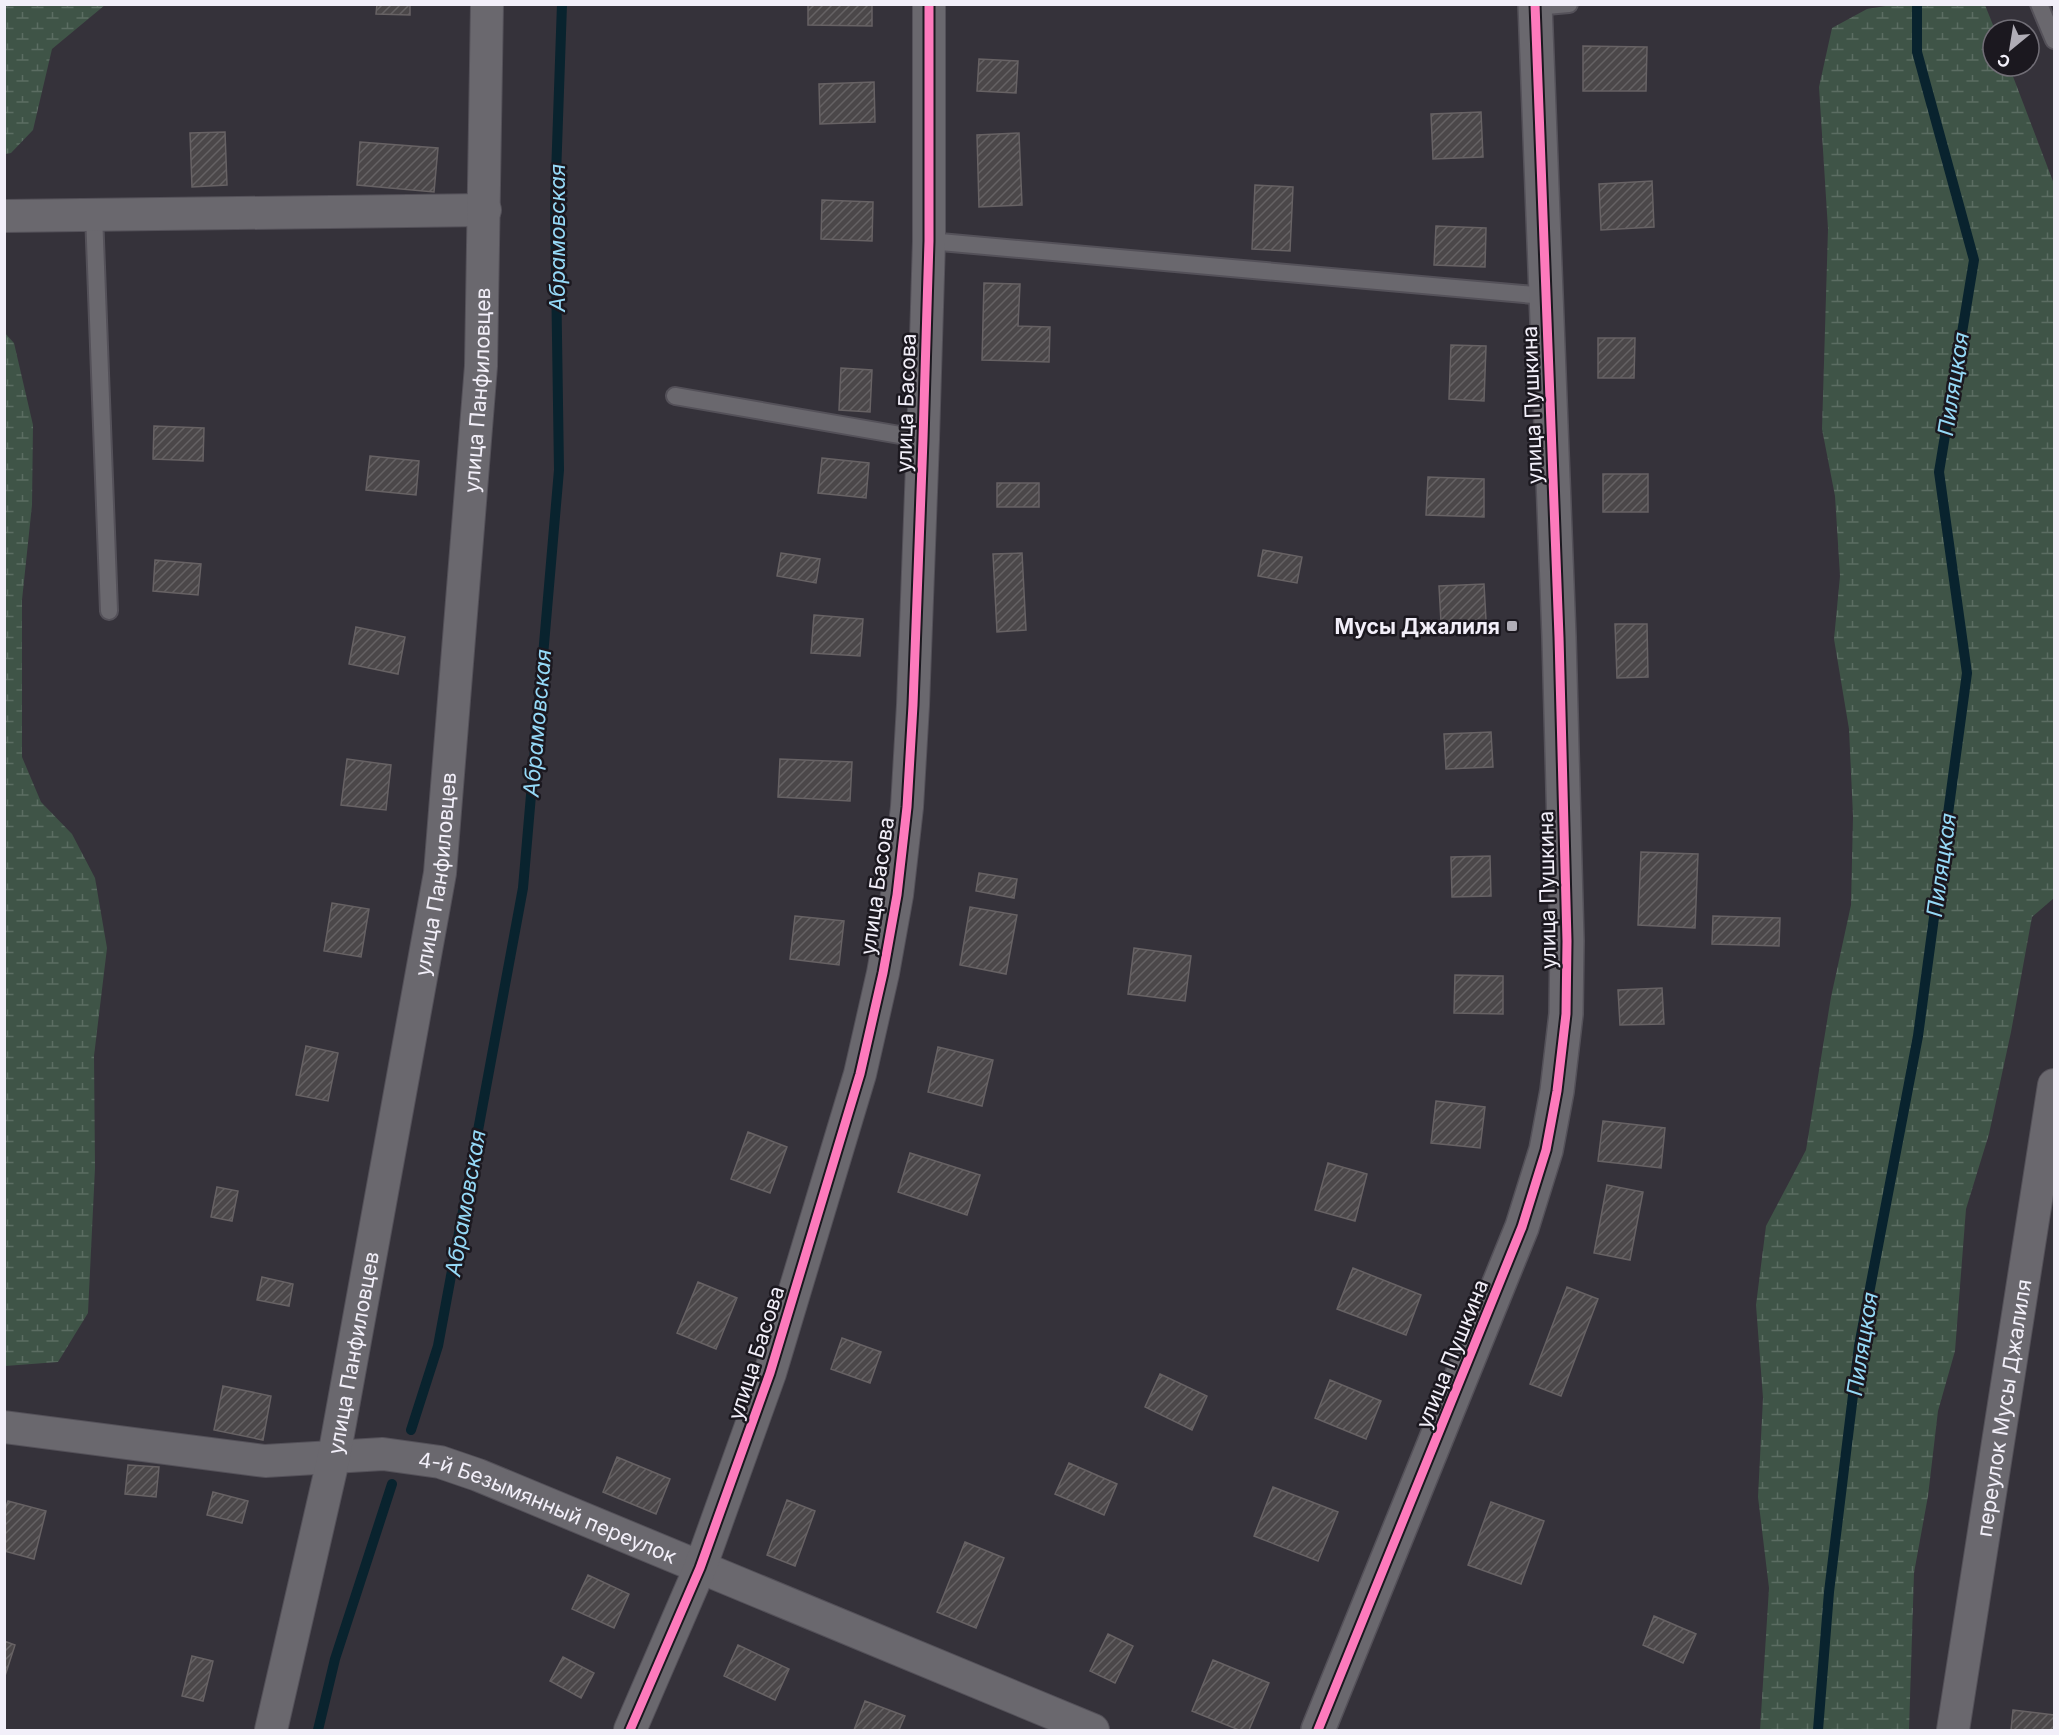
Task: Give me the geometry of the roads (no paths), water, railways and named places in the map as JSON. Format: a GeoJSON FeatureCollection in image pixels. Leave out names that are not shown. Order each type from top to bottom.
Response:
{"type":"FeatureCollection","features":[{"type":"Feature","properties":{"kind":"street","name":"улица Панфиловцев"},"geometry":{"type":"LineString","coordinates":[[271,1731],[334,1456],[440,873],[481,366],[487,4]]}},
{"type":"Feature","properties":{"kind":"street","name":"улица Басова"},"geometry":{"type":"LineString","coordinates":[[630,1731],[700,1568],[770,1373],[860,1074],[883,974],[897,895],[907,807],[913,705],[923,439],[929,241],[929,4]]}},
{"type":"Feature","properties":{"kind":"street","name":"улица Пушкина"},"geometry":{"type":"LineString","coordinates":[[1318,1731],[1521,1227],[1546,1150],[1557,1091],[1566,1014],[1567,941],[1559,637],[1535,6]]}},
{"type":"Feature","properties":{"kind":"street"},"geometry":{"type":"LineString","coordinates":[[4,216],[484,210]]}},
{"type":"Feature","properties":{"kind":"street","name":"переулок Мусы Джалиля"},"geometry":{"type":"LineString","coordinates":[[1953,1731],[2055,1085]]}},
{"type":"Feature","properties":{"kind":"street","name":"4-й Безымянный переулок"},"geometry":{"type":"LineString","coordinates":[[4,1427],[265,1461],[383,1454],[440,1462],[477,1475],[1093,1731]]}},
{"type":"Feature","properties":{"kind":"lane"},"geometry":{"type":"LineString","coordinates":[[1535,6],[1569,4]]}},
{"type":"Feature","properties":{"kind":"lane"},"geometry":{"type":"LineString","coordinates":[[2039,4],[2055,40]]}},
{"type":"Feature","properties":{"kind":"lane"},"geometry":{"type":"LineString","coordinates":[[94,214],[109,611]]}},
{"type":"Feature","properties":{"kind":"lane"},"geometry":{"type":"LineString","coordinates":[[929,241],[1545,296]]}},
{"type":"Feature","properties":{"kind":"lane"},"geometry":{"type":"LineString","coordinates":[[675,396],[923,439]]}},
{"type":"Feature","properties":{"kind":"waterway","name":"Абрамовская"},"geometry":{"type":"LineString","coordinates":[[411,1430],[438,1346],[523,888],[559,470],[555,204],[562,4]]}},
{"type":"Feature","properties":{"kind":"waterway","name":"Пиляцкая"},"geometry":{"type":"LineString","coordinates":[[1818,1730],[1829,1592],[1859,1346],[1918,1036],[1967,673],[1939,472],[1974,260],[1917,52],[1917,4]]}},
{"type":"Feature","properties":{"kind":"waterway","name":"Абрамовская"},"geometry":{"type":"LineString","coordinates":[[318,1730],[335,1659],[392,1484]]}},
{"type":"Feature","properties":{"kind":"place","name":"Мусы Джалиля"},"geometry":{"type":"Point","coordinates":[1512,626]}}]}
